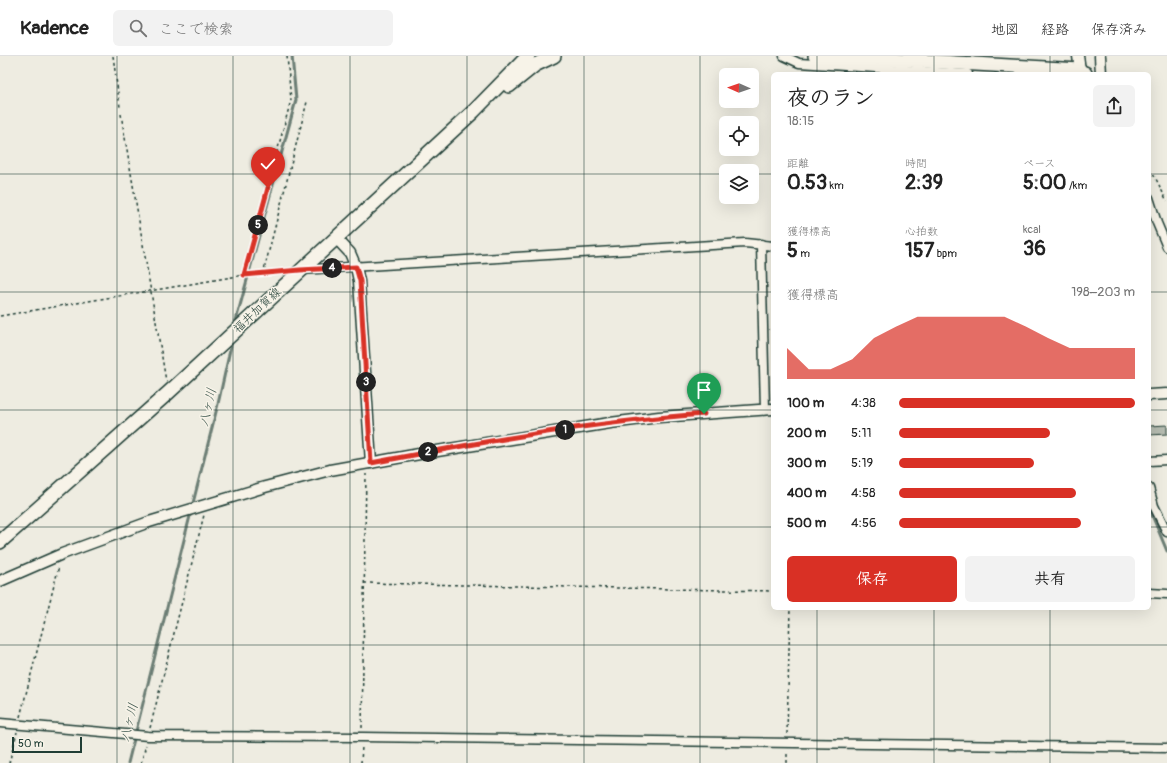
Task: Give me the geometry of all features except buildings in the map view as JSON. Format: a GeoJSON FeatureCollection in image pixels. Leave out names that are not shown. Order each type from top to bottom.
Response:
{"type":"FeatureCollection","features":[{"type":"Feature","properties":{"kind":"main road","name":"福井加賀線"},"geometry":{"type":"LineString","coordinates":[[0,542],[168,393],[474,110],[528,56]]}},
{"type":"Feature","properties":{"kind":"main road"},"geometry":{"type":"LineString","coordinates":[[474,110],[535,65],[554,56]]}},
{"type":"Feature","properties":{"kind":"main road"},"geometry":{"type":"LineString","coordinates":[[815,56],[871,58],[1069,72]]}},
{"type":"Feature","properties":{"kind":"street"},"geometry":{"type":"LineString","coordinates":[[784,56],[799,63],[937,72]]}},
{"type":"Feature","properties":{"kind":"street"},"geometry":{"type":"LineString","coordinates":[[1078,56],[1083,72]]}},
{"type":"Feature","properties":{"kind":"street"},"geometry":{"type":"LineString","coordinates":[[1100,56],[1101,72]]}},
{"type":"Feature","properties":{"kind":"street"},"geometry":{"type":"LineString","coordinates":[[1151,204],[1167,247]]}},
{"type":"Feature","properties":{"kind":"street"},"geometry":{"type":"LineString","coordinates":[[336,238],[350,253],[360,281],[369,463]]}},
{"type":"Feature","properties":{"kind":"street"},"geometry":{"type":"LineString","coordinates":[[300,270],[745,243],[771,246]]}},
{"type":"Feature","properties":{"kind":"street"},"geometry":{"type":"LineString","coordinates":[[0,581],[62,554],[149,522],[203,505],[330,470],[610,423],[659,417],[769,409],[761,244]]}},
{"type":"Feature","properties":{"kind":"street"},"geometry":{"type":"LineString","coordinates":[[1151,395],[1167,394]]}},
{"type":"Feature","properties":{"kind":"street"},"geometry":{"type":"LineString","coordinates":[[1151,461],[1167,460]]}},
{"type":"Feature","properties":{"kind":"street"},"geometry":{"type":"LineString","coordinates":[[1151,495],[1154,506],[1167,532]]}},
{"type":"Feature","properties":{"kind":"street"},"geometry":{"type":"LineString","coordinates":[[1151,594],[1167,594]]}},
{"type":"Feature","properties":{"kind":"street"},"geometry":{"type":"LineString","coordinates":[[0,723],[148,736],[787,742],[1167,748]]}},
{"type":"Feature","properties":{"kind":"path"},"geometry":{"type":"LineString","coordinates":[[113,56],[120,107]]}},
{"type":"Feature","properties":{"kind":"path"},"geometry":{"type":"LineString","coordinates":[[244,275],[291,100],[287,56]]}},
{"type":"Feature","properties":{"kind":"path"},"geometry":{"type":"LineString","coordinates":[[263,274],[307,102]]}},
{"type":"Feature","properties":{"kind":"path"},"geometry":{"type":"LineString","coordinates":[[121,114],[168,393]]}},
{"type":"Feature","properties":{"kind":"path"},"geometry":{"type":"LineString","coordinates":[[1151,172],[1156,177],[1167,201]]}},
{"type":"Feature","properties":{"kind":"path"},"geometry":{"type":"LineString","coordinates":[[0,316],[244,275],[300,270]]}},
{"type":"Feature","properties":{"kind":"path"},"geometry":{"type":"LineString","coordinates":[[361,763],[364,583],[369,463]]}},
{"type":"Feature","properties":{"kind":"path"},"geometry":{"type":"LineString","coordinates":[[141,763],[204,514],[203,505]]}},
{"type":"Feature","properties":{"kind":"path"},"geometry":{"type":"LineString","coordinates":[[9,763],[62,554]]}},
{"type":"Feature","properties":{"kind":"path"},"geometry":{"type":"LineString","coordinates":[[364,583],[771,590]]}},
{"type":"Feature","properties":{"kind":"path"},"geometry":{"type":"LineString","coordinates":[[787,763],[790,610]]}},
{"type":"Feature","properties":{"kind":"waterway","name":"八ヶ川"},"geometry":{"type":"LineString","coordinates":[[235,324],[296,100],[292,56]]}},
{"type":"Feature","properties":{"kind":"waterway","name":"八ヶ川"},"geometry":{"type":"LineString","coordinates":[[192,507],[232,341]]}},
{"type":"Feature","properties":{"kind":"waterway","name":"八ヶ川"},"geometry":{"type":"LineString","coordinates":[[128,763],[191,512]]}},
{"type":"Feature","properties":{"kind":"waterway"},"geometry":{"type":"LineString","coordinates":[[1151,513],[1167,551]]}},
{"type":"Feature","properties":{"kind":"route"},"geometry":{"type":"LineString","coordinates":[[268,188],[244,275],[356,267],[360,281],[371,463],[610,423],[659,417],[704,414]]}}]}
